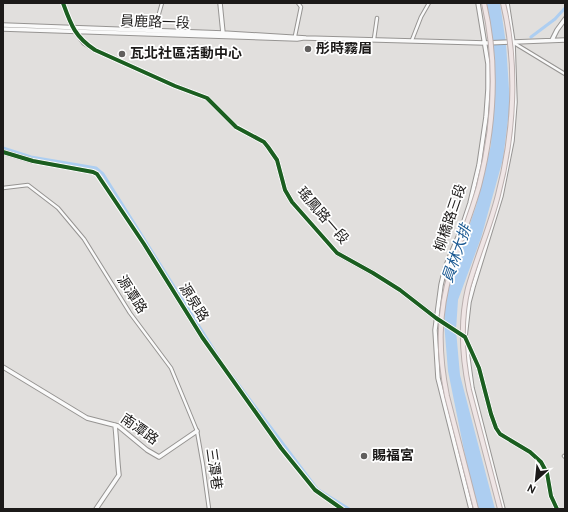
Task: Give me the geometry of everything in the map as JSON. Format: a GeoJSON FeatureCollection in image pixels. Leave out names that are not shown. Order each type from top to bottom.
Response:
{"type":"FeatureCollection","features":[{"type":"Feature","properties":{"kind":"highway"},"geometry":{"type":"LineString","coordinates":[[476,509],[447,396],[440,331],[443,301],[449,275],[474,205],[484,166],[491,117],[492,64],[484,3]]}},
{"type":"Feature","properties":{"kind":"highway"},"geometry":{"type":"LineString","coordinates":[[500,509],[469,390],[462,346],[463,319],[468,289],[498,196],[508,141],[512,103],[511,66],[503,3]]}},
{"type":"Feature","properties":{"kind":"main road"},"geometry":{"type":"LineString","coordinates":[[220,3],[223,32]]}},
{"type":"Feature","properties":{"kind":"main road","name":"柳橋路三段"},"geometry":{"type":"LineString","coordinates":[[471,509],[438,378],[435,347],[436,318],[441,285],[445,268],[461,230],[470,203],[479,165],[486,117],[488,64],[478,3]]}},
{"type":"Feature","properties":{"kind":"main road"},"geometry":{"type":"LineString","coordinates":[[503,509],[472,388],[465,337],[472,286],[501,196],[512,141],[515,102],[513,42],[507,3]]}},
{"type":"Feature","properties":{"kind":"main road"},"geometry":{"type":"LineString","coordinates":[[552,40],[565,19]]}},
{"type":"Feature","properties":{"kind":"main road","name":"員鹿路一段"},"geometry":{"type":"LineString","coordinates":[[3,25],[297,39],[374,39],[485,43],[565,40]]}},
{"type":"Feature","properties":{"kind":"main road","name":"瑤鳳路一段"},"geometry":{"type":"LineString","coordinates":[[73,28],[84,42],[95,50],[175,86],[207,98],[236,127],[264,142],[276,160],[285,190],[292,202],[337,253],[400,290],[436,318],[465,337]]}},
{"type":"Feature","properties":{"kind":"main road","name":"員鹿路一段"},"geometry":{"type":"LineString","coordinates":[[3,29],[76,32],[223,32],[295,36],[306,38]]}},
{"type":"Feature","properties":{"kind":"main road","name":"源泉路"},"geometry":{"type":"LineString","coordinates":[[3,152],[33,161],[97,174],[144,244],[202,338],[281,448],[315,490],[342,509]]}},
{"type":"Feature","properties":{"kind":"main road"},"geometry":{"type":"LineString","coordinates":[[465,337],[479,368],[496,428],[500,434],[530,452],[541,462],[547,473],[551,496],[557,509]]}},
{"type":"Feature","properties":{"kind":"main road","name":"南潭路"},"geometry":{"type":"LineString","coordinates":[[3,367],[87,418],[118,426],[147,450],[159,457],[197,432]]}},
{"type":"Feature","properties":{"kind":"main road"},"geometry":{"type":"LineString","coordinates":[[96,509],[119,475],[116,454],[115,425]]}},
{"type":"Feature","properties":{"kind":"street"},"geometry":{"type":"LineString","coordinates":[[63,3],[73,28]]}},
{"type":"Feature","properties":{"kind":"street"},"geometry":{"type":"LineString","coordinates":[[154,32],[162,3]]}},
{"type":"Feature","properties":{"kind":"street"},"geometry":{"type":"LineString","coordinates":[[295,36],[301,7],[298,3]]}},
{"type":"Feature","properties":{"kind":"street"},"geometry":{"type":"LineString","coordinates":[[412,40],[421,17],[429,3]]}},
{"type":"Feature","properties":{"kind":"street"},"geometry":{"type":"LineString","coordinates":[[374,39],[378,18]]}},
{"type":"Feature","properties":{"kind":"street"},"geometry":{"type":"LineString","coordinates":[[513,42],[565,74]]}},
{"type":"Feature","properties":{"kind":"street","name":"源潭路"},"geometry":{"type":"LineString","coordinates":[[3,188],[28,185],[58,208],[84,238],[130,313],[171,368],[197,432]]}},
{"type":"Feature","properties":{"kind":"street","name":"三潭巷"},"geometry":{"type":"LineString","coordinates":[[197,432],[209,509]]}},
{"type":"Feature","properties":{"kind":"water"},"geometry":{"type":"Polygon","coordinates":[[[486,3],[500,3],[506,44],[510,104],[503,159],[481,238],[458,300],[456,330],[460,375],[495,509],[478,509],[466,460],[448,371],[444,322],[446,295],[476,206],[491,145],[495,58],[486,3]]]}},
{"type":"Feature","properties":{"kind":"waterway"},"geometry":{"type":"LineString","coordinates":[[531,37],[555,19],[565,8]]}},
{"type":"Feature","properties":{"kind":"waterway"},"geometry":{"type":"LineString","coordinates":[[3,148],[31,157],[96,168],[103,174],[219,358]]}},
{"type":"Feature","properties":{"kind":"waterway"},"geometry":{"type":"LineString","coordinates":[[232,376],[317,489],[349,509]]}},
{"type":"Feature","properties":{"kind":"cycle path"},"geometry":{"type":"LineString","coordinates":[[63,3],[74,30],[88,45],[95,50],[175,86],[207,98],[236,127],[264,142],[277,160],[285,190],[292,202],[337,253],[400,290],[436,318],[465,337],[479,368],[496,428],[500,434],[530,452],[541,462],[547,473],[551,496],[557,509]]}},
{"type":"Feature","properties":{"kind":"cycle path"},"geometry":{"type":"LineString","coordinates":[[3,152],[33,161],[97,174],[144,244],[202,337],[281,448],[315,490],[342,509]]}},
{"type":"Feature","properties":{"kind":"place","name":"彤時霧眉"},"geometry":{"type":"Point","coordinates":[308,49]}},
{"type":"Feature","properties":{"kind":"place","name":"瓦北社區活動中心"},"geometry":{"type":"Point","coordinates":[122,54]}},
{"type":"Feature","properties":{"kind":"place","name":"賜福宮"},"geometry":{"type":"Point","coordinates":[364,456]}},
{"type":"Feature","properties":{"kind":"water label","name":"員林大排"},"geometry":{"type":"Point","coordinates":[458,254]}}]}
